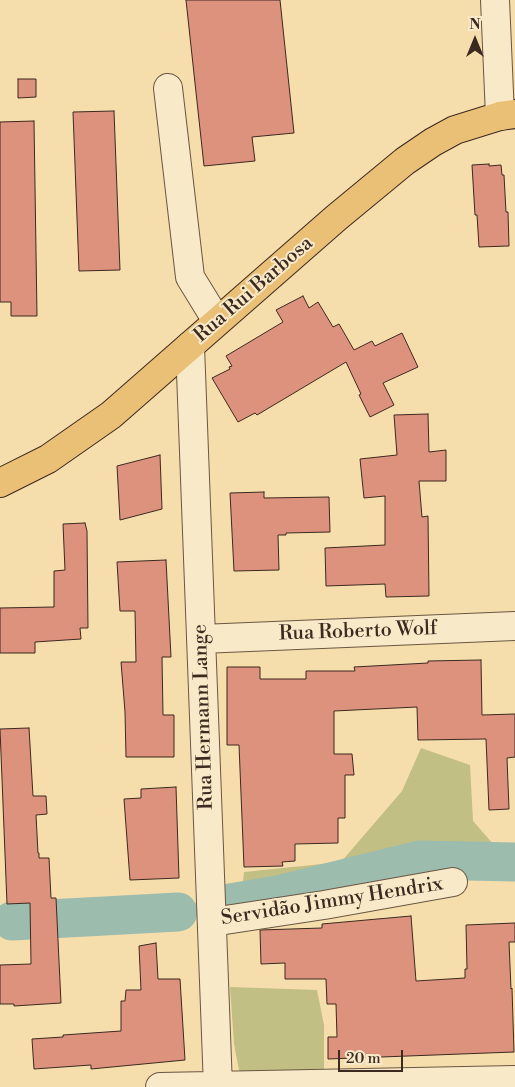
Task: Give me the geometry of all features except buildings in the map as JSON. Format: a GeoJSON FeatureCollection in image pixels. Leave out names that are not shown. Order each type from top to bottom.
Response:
{"type":"FeatureCollection","features":[{"type":"Feature","properties":{"kind":"main road","name":"Rua Rui Barbosa"},"geometry":{"type":"LineString","coordinates":[[0,484],[48,459],[111,415],[217,321],[405,161],[455,130],[507,115]]}},
{"type":"Feature","properties":{"kind":"street"},"geometry":{"type":"LineString","coordinates":[[495,0],[507,115]]}},
{"type":"Feature","properties":{"kind":"street"},"geometry":{"type":"LineString","coordinates":[[168,88],[190,277],[217,321]]}},
{"type":"Feature","properties":{"kind":"street","name":"Rua Hermann Lange"},"geometry":{"type":"LineString","coordinates":[[190,346],[218,1086]]}},
{"type":"Feature","properties":{"kind":"street","name":"Rua Roberto Wolf"},"geometry":{"type":"LineString","coordinates":[[201,639],[515,626]]}},
{"type":"Feature","properties":{"kind":"street","name":"Servidão Jimmy Hendrix"},"geometry":{"type":"LineString","coordinates":[[212,922],[369,898],[453,882]]}},
{"type":"Feature","properties":{"kind":"street"},"geometry":{"type":"LineString","coordinates":[[160,1087],[515,1080]]}},
{"type":"Feature","properties":{"kind":"shaded area"},"geometry":{"type":"Polygon","coordinates":[[[421,748],[470,765],[473,821],[494,845],[515,845],[515,878],[452,874],[240,913],[244,872],[341,862],[402,791],[421,748]]]}},
{"type":"Feature","properties":{"kind":"shaded area"},"geometry":{"type":"Polygon","coordinates":[[[230,987],[317,990],[324,1025],[324,1075],[254,1080],[239,1070],[234,1044],[230,987]]]}},
{"type":"Feature","properties":{"kind":"waterway"},"geometry":{"type":"LineString","coordinates":[[230,903],[278,895],[420,860],[515,862]]}},
{"type":"Feature","properties":{"kind":"waterway"},"geometry":{"type":"LineString","coordinates":[[12,921],[178,912]]}}]}
